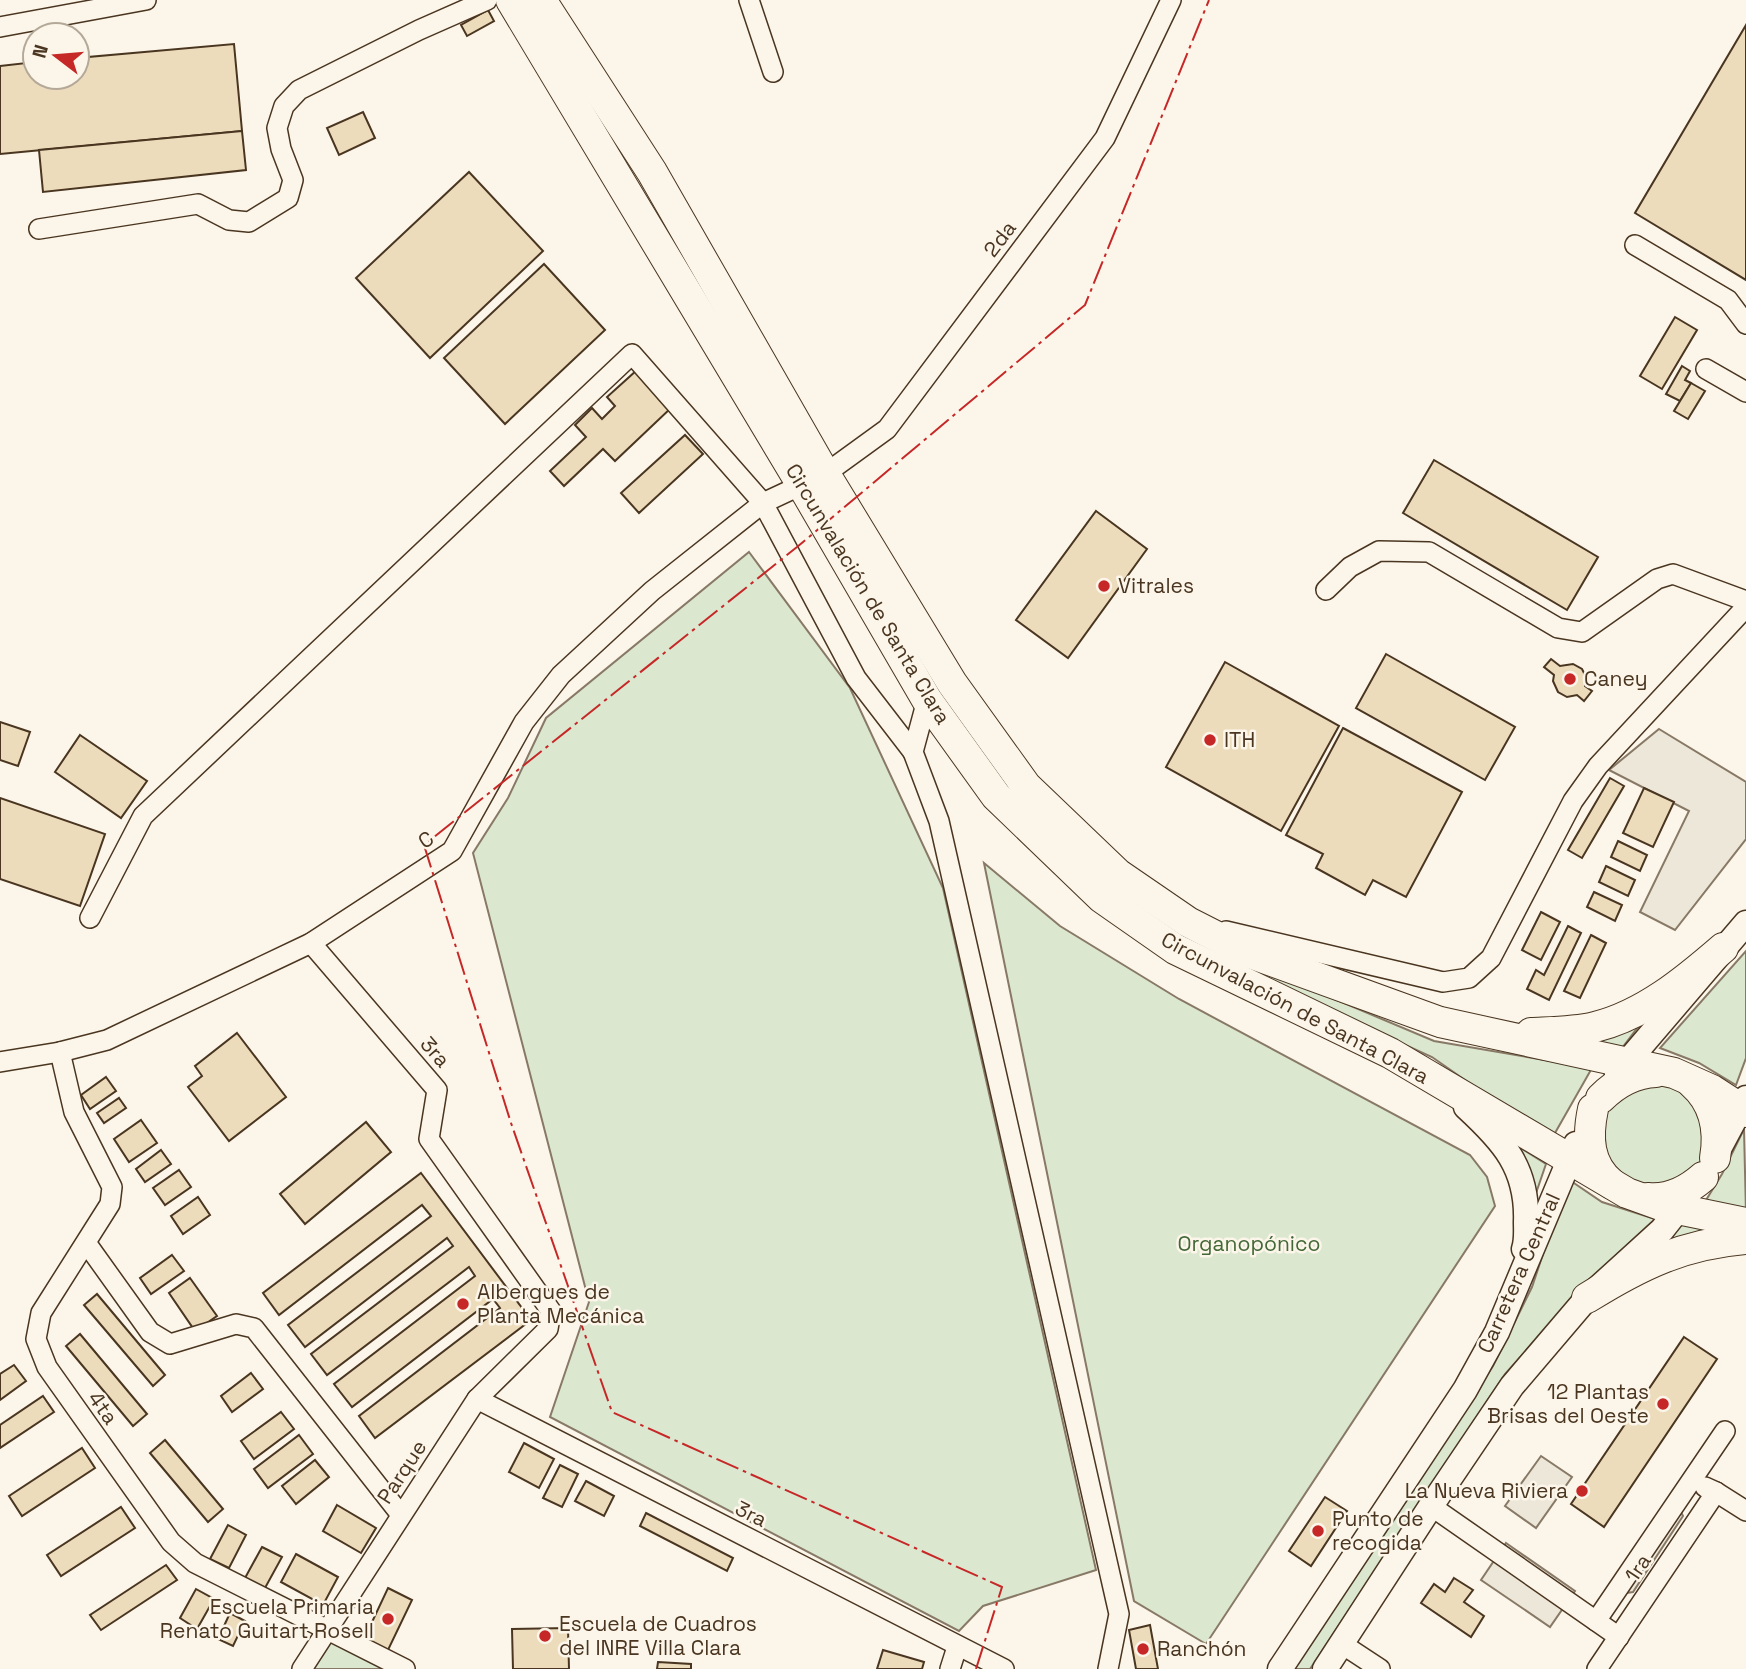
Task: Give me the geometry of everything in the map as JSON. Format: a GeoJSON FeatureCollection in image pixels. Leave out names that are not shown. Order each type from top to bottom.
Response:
{"type":"FeatureCollection","features":[{"type":"Feature","properties":{"kind":"highway","name":"Circunvalación de Santa Clara"},"geometry":{"type":"LineString","coordinates":[[511,0],[814,480],[952,683],[1026,786],[1118,874],[1188,922],[1247,952],[1440,1022],[1680,1076],[1745,1106]]}},
{"type":"Feature","properties":{"kind":"highway","name":"Circunvalación de Santa Clara"},"geometry":{"type":"LineString","coordinates":[[541,0],[652,172],[927,700],[996,796],[1102,898],[1175,949],[1390,1053],[1622,1191],[1646,1201],[1746,1223]]}},
{"type":"Feature","properties":{"kind":"highway"},"geometry":{"type":"LineString","coordinates":[[1495,1035],[1594,1028],[1648,1004],[1693,974],[1723,948]]}},
{"type":"Feature","properties":{"kind":"highway"},"geometry":{"type":"LineString","coordinates":[[1661,1071],[1680,1076],[1698,1088],[1714,1113],[1717,1128],[1709,1168],[1680,1193],[1667,1197],[1654,1198],[1622,1191],[1597,1168],[1591,1154],[1589,1140],[1597,1103],[1610,1088],[1634,1075],[1661,1071]]}},
{"type":"Feature","properties":{"kind":"highway"},"geometry":{"type":"LineString","coordinates":[[1587,1298],[1631,1271],[1668,1255],[1706,1245],[1746,1239]]}},
{"type":"Feature","properties":{"kind":"main road","name":"Carretera Central"},"geometry":{"type":"LineString","coordinates":[[1280,1669],[1465,1390],[1497,1332],[1568,1160],[1597,1103],[1626,1063],[1746,923]]}},
{"type":"Feature","properties":{"kind":"main road"},"geometry":{"type":"LineString","coordinates":[[1442,1085],[1499,1139],[1514,1161],[1523,1185],[1527,1207],[1525,1244],[1497,1332]]}},
{"type":"Feature","properties":{"kind":"main road"},"geometry":{"type":"LineString","coordinates":[[1325,1669],[1512,1386],[1587,1298],[1662,1230],[1709,1168],[1745,1106]]}},
{"type":"Feature","properties":{"kind":"street"},"geometry":{"type":"LineString","coordinates":[[0,27],[146,0]]}},
{"type":"Feature","properties":{"kind":"street"},"geometry":{"type":"LineString","coordinates":[[39,229],[198,204],[229,220],[249,222],[288,198],[293,180],[281,149],[277,128],[284,106],[299,90],[419,30],[487,0]]}},
{"type":"Feature","properties":{"kind":"street"},"geometry":{"type":"LineString","coordinates":[[749,0],[773,72]]}},
{"type":"Feature","properties":{"kind":"street","name":"2da"},"geometry":{"type":"LineString","coordinates":[[763,503],[814,480],[887,429],[1105,138],[1171,0]]}},
{"type":"Feature","properties":{"kind":"street"},"geometry":{"type":"LineString","coordinates":[[1635,245],[1728,300],[1746,324]]}},
{"type":"Feature","properties":{"kind":"street"},"geometry":{"type":"LineString","coordinates":[[90,918],[143,816],[632,354],[763,503],[856,678],[913,752],[939,821],[1119,1614],[1108,1669]]}},
{"type":"Feature","properties":{"kind":"street"},"geometry":{"type":"LineString","coordinates":[[1706,369],[1746,392]]}},
{"type":"Feature","properties":{"kind":"street","name":"C"},"geometry":{"type":"LineString","coordinates":[[0,1062],[60,1052],[107,1040],[311,943],[452,851],[524,722],[561,675],[652,591],[763,503]]}},
{"type":"Feature","properties":{"kind":"street"},"geometry":{"type":"LineString","coordinates":[[1326,590],[1350,566],[1379,551],[1401,550],[1429,552],[1558,628],[1582,632],[1657,579],[1673,573],[1746,601]]}},
{"type":"Feature","properties":{"kind":"street"},"geometry":{"type":"LineString","coordinates":[[1175,949],[1188,922],[1443,982],[1469,978],[1491,958],[1573,801],[1598,766],[1619,747],[1746,607]]}},
{"type":"Feature","properties":{"kind":"street"},"geometry":{"type":"LineString","coordinates":[[913,752],[927,700]]}},
{"type":"Feature","properties":{"kind":"street","name":"3ra"},"geometry":{"type":"LineString","coordinates":[[311,943],[437,1090],[429,1139],[551,1311]]}},
{"type":"Feature","properties":{"kind":"street","name":"4ta"},"geometry":{"type":"LineString","coordinates":[[60,1052],[74,1112],[112,1187],[110,1204],[41,1313],[36,1339],[47,1367],[170,1542],[195,1563],[405,1669]]}},
{"type":"Feature","properties":{"kind":"street"},"geometry":{"type":"LineString","coordinates":[[87,1244],[149,1332],[170,1344],[236,1324],[254,1328],[401,1515]]}},
{"type":"Feature","properties":{"kind":"street","name":"Parque"},"geometry":{"type":"LineString","coordinates":[[302,1669],[477,1399],[548,1329],[551,1311]]}},
{"type":"Feature","properties":{"kind":"street","name":"3ra"},"geometry":{"type":"LineString","coordinates":[[477,1399],[996,1667]]}},
{"type":"Feature","properties":{"kind":"street"},"geometry":{"type":"LineString","coordinates":[[1596,1621],[1725,1431]]}},
{"type":"Feature","properties":{"kind":"street"},"geometry":{"type":"LineString","coordinates":[[1690,1482],[1716,1492],[1746,1511]]}},
{"type":"Feature","properties":{"kind":"street","name":"1ra"},"geometry":{"type":"LineString","coordinates":[[1597,1669],[1716,1492]]}},
{"type":"Feature","properties":{"kind":"street"},"geometry":{"type":"LineString","coordinates":[[1431,1506],[1619,1637]]}},
{"type":"Feature","properties":{"kind":"street"},"geometry":{"type":"LineString","coordinates":[[1342,1644],[1380,1669]]}},
{"type":"Feature","properties":{"kind":"street"},"geometry":{"type":"LineString","coordinates":[[950,1669],[957,1647]]}},
{"type":"Feature","properties":{"kind":"green space"},"geometry":{"type":"Polygon","coordinates":[[[749,552],[850,688],[943,888],[1096,1570],[983,1606],[959,1631],[550,1417],[589,1302],[473,853],[508,798],[546,718],[749,552]]]}},
{"type":"Feature","properties":{"kind":"green space","name":"Organopónico"},"geometry":{"type":"Polygon","coordinates":[[[984,863],[1060,926],[1179,999],[1470,1155],[1487,1177],[1495,1206],[1206,1644],[1134,1601],[984,863]]]}},
{"type":"Feature","properties":{"kind":"green space"},"geometry":{"type":"Polygon","coordinates":[[[1199,942],[1434,1041],[1592,1068],[1551,1140],[1432,1057],[1237,968],[1199,942]]]}},
{"type":"Feature","properties":{"kind":"green space"},"geometry":{"type":"Polygon","coordinates":[[[1746,951],[1746,1058],[1736,1085],[1699,1063],[1660,1048],[1746,951]]]}},
{"type":"Feature","properties":{"kind":"green space"},"geometry":{"type":"Polygon","coordinates":[[[1644,1019],[1622,1048],[1583,1040],[1644,1019]]]}},
{"type":"Feature","properties":{"kind":"green space"},"geometry":{"type":"Polygon","coordinates":[[[1678,1085],[1706,1114],[1701,1166],[1655,1192],[1608,1169],[1601,1117],[1626,1086],[1678,1085]]]}},
{"type":"Feature","properties":{"kind":"green space"},"geometry":{"type":"Polygon","coordinates":[[[1744,1129],[1746,1214],[1700,1210],[1722,1174],[1744,1129]]]}},
{"type":"Feature","properties":{"kind":"green space"},"geometry":{"type":"Polygon","coordinates":[[[1519,1147],[1546,1164],[1534,1199],[1519,1147]]]}},
{"type":"Feature","properties":{"kind":"green space"},"geometry":{"type":"Polygon","coordinates":[[[1568,1179],[1602,1202],[1655,1219],[1588,1281],[1505,1374],[1310,1669],[1291,1669],[1493,1366],[1532,1287],[1568,1179]]]}},
{"type":"Feature","properties":{"kind":"green space"},"geometry":{"type":"Polygon","coordinates":[[[1680,1220],[1717,1229],[1671,1240],[1680,1220]]]}},
{"type":"Feature","properties":{"kind":"green space"},"geometry":{"type":"Polygon","coordinates":[[[329,1634],[394,1669],[309,1669],[329,1634]]]}},
{"type":"Feature","properties":{"kind":"shaded area"},"geometry":{"type":"Polygon","coordinates":[[[1659,729],[1746,782],[1746,839],[1675,930],[1640,912],[1689,811],[1609,770],[1659,729]]]}},
{"type":"Feature","properties":{"kind":"shaded area"},"geometry":{"type":"Polygon","coordinates":[[[1541,1456],[1572,1477],[1536,1528],[1505,1506],[1541,1456]]]}},
{"type":"Feature","properties":{"kind":"shaded area"},"geometry":{"type":"Polygon","coordinates":[[[1676,1503],[1683,1516],[1633,1592],[1613,1595],[1676,1503]]]}},
{"type":"Feature","properties":{"kind":"shaded area"},"geometry":{"type":"Polygon","coordinates":[[[1506,1543],[1575,1591],[1550,1627],[1481,1580],[1506,1543]]]}},
{"type":"Feature","properties":{"kind":"building"},"geometry":{"type":"Polygon","coordinates":[[[488,10],[494,21],[467,36],[461,25],[488,10]]]}},
{"type":"Feature","properties":{"kind":"building"},"geometry":{"type":"Polygon","coordinates":[[[1746,25],[1746,280],[1635,213],[1746,25]]]}},
{"type":"Feature","properties":{"kind":"building"},"geometry":{"type":"Polygon","coordinates":[[[234,44],[242,131],[0,154],[0,66],[21,64],[21,91],[91,91],[91,57],[234,44]]]}},
{"type":"Feature","properties":{"kind":"building"},"geometry":{"type":"Polygon","coordinates":[[[363,112],[375,138],[339,155],[327,128],[363,112]]]}},
{"type":"Feature","properties":{"kind":"building"},"geometry":{"type":"Polygon","coordinates":[[[242,131],[246,170],[43,192],[39,150],[242,131]]]}},
{"type":"Feature","properties":{"kind":"building"},"geometry":{"type":"Polygon","coordinates":[[[469,172],[543,251],[430,358],[356,278],[469,172]]]}},
{"type":"Feature","properties":{"kind":"building"},"geometry":{"type":"Polygon","coordinates":[[[544,264],[605,330],[505,424],[444,358],[544,264]]]}},
{"type":"Feature","properties":{"kind":"building"},"geometry":{"type":"Polygon","coordinates":[[[1675,317],[1697,330],[1662,389],[1640,376],[1675,317]]]}},
{"type":"Feature","properties":{"kind":"building"},"geometry":{"type":"Polygon","coordinates":[[[1682,366],[1690,371],[1685,380],[1691,383],[1680,401],[1666,394],[1682,366]]]}},
{"type":"Feature","properties":{"kind":"building"},"geometry":{"type":"Polygon","coordinates":[[[637,370],[672,407],[615,461],[603,449],[564,486],[550,471],[586,437],[575,425],[592,408],[602,419],[615,406],[607,397],[637,370]]]}},
{"type":"Feature","properties":{"kind":"building"},"geometry":{"type":"Polygon","coordinates":[[[1691,383],[1705,391],[1688,419],[1674,411],[1691,383]]]}},
{"type":"Feature","properties":{"kind":"building"},"geometry":{"type":"Polygon","coordinates":[[[685,435],[703,454],[639,513],[621,493],[685,435]]]}},
{"type":"Feature","properties":{"kind":"building"},"geometry":{"type":"Polygon","coordinates":[[[1434,460],[1598,557],[1567,610],[1403,513],[1434,460]]]}},
{"type":"Feature","properties":{"kind":"building"},"geometry":{"type":"Polygon","coordinates":[[[1096,511],[1147,549],[1068,658],[1016,620],[1096,511]]]}},
{"type":"Feature","properties":{"kind":"building"},"geometry":{"type":"Polygon","coordinates":[[[1386,654],[1515,727],[1485,780],[1356,708],[1386,654]]]}},
{"type":"Feature","properties":{"kind":"building","name":"Caney"},"geometry":{"type":"Polygon","coordinates":[[[1551,659],[1560,666],[1573,664],[1582,669],[1586,677],[1585,686],[1592,691],[1584,701],[1577,695],[1567,697],[1558,692],[1553,681],[1554,675],[1544,667],[1551,659]]]}},
{"type":"Feature","properties":{"kind":"building"},"geometry":{"type":"Polygon","coordinates":[[[1225,662],[1339,726],[1281,831],[1166,767],[1225,662]]]}},
{"type":"Feature","properties":{"kind":"building"},"geometry":{"type":"Polygon","coordinates":[[[0,722],[30,732],[18,766],[0,760],[0,722]]]}},
{"type":"Feature","properties":{"kind":"building"},"geometry":{"type":"Polygon","coordinates":[[[1343,728],[1462,792],[1406,897],[1373,880],[1365,895],[1316,868],[1323,854],[1286,835],[1343,728]]]}},
{"type":"Feature","properties":{"kind":"building"},"geometry":{"type":"Polygon","coordinates":[[[80,735],[147,781],[121,818],[55,772],[80,735]]]}},
{"type":"Feature","properties":{"kind":"building"},"geometry":{"type":"Polygon","coordinates":[[[1610,778],[1624,786],[1582,858],[1568,850],[1610,778]]]}},
{"type":"Feature","properties":{"kind":"building"},"geometry":{"type":"Polygon","coordinates":[[[1644,788],[1674,802],[1653,847],[1623,833],[1644,788]]]}},
{"type":"Feature","properties":{"kind":"building"},"geometry":{"type":"Polygon","coordinates":[[[0,798],[105,834],[80,906],[0,879],[0,798]]]}},
{"type":"Feature","properties":{"kind":"building"},"geometry":{"type":"Polygon","coordinates":[[[1618,841],[1647,855],[1640,871],[1611,857],[1618,841]]]}},
{"type":"Feature","properties":{"kind":"building"},"geometry":{"type":"Polygon","coordinates":[[[1606,866],[1635,880],[1628,896],[1599,882],[1606,866]]]}},
{"type":"Feature","properties":{"kind":"building"},"geometry":{"type":"Polygon","coordinates":[[[1594,892],[1622,905],[1615,921],[1587,907],[1594,892]]]}},
{"type":"Feature","properties":{"kind":"building"},"geometry":{"type":"Polygon","coordinates":[[[1541,912],[1560,922],[1541,960],[1522,950],[1541,912]]]}},
{"type":"Feature","properties":{"kind":"building"},"geometry":{"type":"Polygon","coordinates":[[[1568,926],[1581,933],[1549,1000],[1527,989],[1536,970],[1544,975],[1568,926]]]}},
{"type":"Feature","properties":{"kind":"building"},"geometry":{"type":"Polygon","coordinates":[[[1591,935],[1606,943],[1580,998],[1564,991],[1591,935]]]}},
{"type":"Feature","properties":{"kind":"building"},"geometry":{"type":"Polygon","coordinates":[[[237,1033],[286,1097],[229,1141],[188,1087],[202,1076],[195,1066],[237,1033]]]}},
{"type":"Feature","properties":{"kind":"building"},"geometry":{"type":"Polygon","coordinates":[[[106,1077],[116,1091],[90,1109],[81,1095],[106,1077]]]}},
{"type":"Feature","properties":{"kind":"building"},"geometry":{"type":"Polygon","coordinates":[[[119,1098],[126,1108],[104,1123],[97,1113],[119,1098]]]}},
{"type":"Feature","properties":{"kind":"building"},"geometry":{"type":"Polygon","coordinates":[[[141,1120],[157,1143],[129,1162],[114,1139],[141,1120]]]}},
{"type":"Feature","properties":{"kind":"building"},"geometry":{"type":"Polygon","coordinates":[[[366,1122],[391,1152],[305,1224],[280,1194],[366,1122]]]}},
{"type":"Feature","properties":{"kind":"building"},"geometry":{"type":"Polygon","coordinates":[[[161,1150],[171,1164],[145,1182],[136,1169],[161,1150]]]}},
{"type":"Feature","properties":{"kind":"building"},"geometry":{"type":"Polygon","coordinates":[[[179,1170],[191,1187],[165,1205],[153,1188],[179,1170]]]}},
{"type":"Feature","properties":{"kind":"building","name":"Albergues de Planta Mecánica"},"geometry":{"type":"Polygon","coordinates":[[[421,1173],[531,1320],[375,1438],[359,1416],[500,1308],[493,1299],[352,1407],[334,1384],[475,1276],[469,1267],[327,1375],[311,1354],[453,1246],[447,1238],[305,1347],[288,1325],[431,1216],[422,1205],[279,1315],[263,1293],[421,1173]]]}},
{"type":"Feature","properties":{"kind":"building"},"geometry":{"type":"Polygon","coordinates":[[[198,1197],[210,1215],[183,1234],[171,1216],[198,1197]]]}},
{"type":"Feature","properties":{"kind":"building"},"geometry":{"type":"Polygon","coordinates":[[[172,1255],[184,1271],[151,1294],[140,1278],[172,1255]]]}},
{"type":"Feature","properties":{"kind":"building"},"geometry":{"type":"Polygon","coordinates":[[[190,1278],[217,1316],[195,1331],[169,1293],[190,1278]]]}},
{"type":"Feature","properties":{"kind":"building"},"geometry":{"type":"Polygon","coordinates":[[[97,1294],[165,1375],[153,1386],[84,1305],[97,1294]]]}},
{"type":"Feature","properties":{"kind":"building"},"geometry":{"type":"Polygon","coordinates":[[[80,1334],[147,1414],[133,1426],[66,1346],[80,1334]]]}},
{"type":"Feature","properties":{"kind":"building","name":"12 Plantas Brisas del Oeste"},"geometry":{"type":"Polygon","coordinates":[[[1684,1337],[1717,1359],[1604,1527],[1571,1504],[1684,1337]]]}},
{"type":"Feature","properties":{"kind":"building"},"geometry":{"type":"Polygon","coordinates":[[[14,1365],[26,1381],[0,1400],[0,1374],[14,1365]]]}},
{"type":"Feature","properties":{"kind":"building"},"geometry":{"type":"Polygon","coordinates":[[[251,1373],[263,1389],[232,1412],[221,1396],[251,1373]]]}},
{"type":"Feature","properties":{"kind":"building"},"geometry":{"type":"Polygon","coordinates":[[[43,1396],[54,1412],[0,1448],[0,1425],[43,1396]]]}},
{"type":"Feature","properties":{"kind":"building"},"geometry":{"type":"Polygon","coordinates":[[[281,1412],[294,1429],[254,1459],[241,1441],[281,1412]]]}},
{"type":"Feature","properties":{"kind":"building"},"geometry":{"type":"Polygon","coordinates":[[[299,1435],[313,1454],[268,1488],[254,1469],[299,1435]]]}},
{"type":"Feature","properties":{"kind":"building"},"geometry":{"type":"Polygon","coordinates":[[[165,1440],[223,1509],[208,1522],[150,1453],[165,1440]]]}},
{"type":"Feature","properties":{"kind":"building"},"geometry":{"type":"Polygon","coordinates":[[[524,1443],[554,1459],[539,1488],[509,1472],[524,1443]]]}},
{"type":"Feature","properties":{"kind":"building"},"geometry":{"type":"Polygon","coordinates":[[[82,1448],[95,1468],[22,1516],[9,1496],[82,1448]]]}},
{"type":"Feature","properties":{"kind":"building"},"geometry":{"type":"Polygon","coordinates":[[[315,1460],[329,1477],[296,1504],[282,1486],[315,1460]]]}},
{"type":"Feature","properties":{"kind":"building"},"geometry":{"type":"Polygon","coordinates":[[[560,1465],[578,1474],[562,1507],[543,1498],[560,1465]]]}},
{"type":"Feature","properties":{"kind":"building"},"geometry":{"type":"Polygon","coordinates":[[[586,1481],[614,1496],[604,1516],[575,1501],[586,1481]]]}},
{"type":"Feature","properties":{"kind":"building","name":"Punto de recogida"},"geometry":{"type":"Polygon","coordinates":[[[1325,1497],[1347,1511],[1311,1566],[1289,1551],[1325,1497]]]}},
{"type":"Feature","properties":{"kind":"building"},"geometry":{"type":"Polygon","coordinates":[[[337,1505],[376,1528],[361,1553],[323,1531],[337,1505]]]}},
{"type":"Feature","properties":{"kind":"building"},"geometry":{"type":"Polygon","coordinates":[[[121,1507],[135,1528],[61,1576],[47,1555],[121,1507]]]}},
{"type":"Feature","properties":{"kind":"building"},"geometry":{"type":"Polygon","coordinates":[[[646,1513],[733,1558],[727,1571],[640,1526],[646,1513]]]}},
{"type":"Feature","properties":{"kind":"building"},"geometry":{"type":"Polygon","coordinates":[[[228,1525],[246,1535],[229,1568],[210,1559],[228,1525]]]}},
{"type":"Feature","properties":{"kind":"building"},"geometry":{"type":"Polygon","coordinates":[[[262,1547],[282,1557],[265,1588],[245,1578],[262,1547]]]}},
{"type":"Feature","properties":{"kind":"building"},"geometry":{"type":"Polygon","coordinates":[[[296,1554],[338,1577],[323,1605],[281,1582],[296,1554]]]}},
{"type":"Feature","properties":{"kind":"building"},"geometry":{"type":"Polygon","coordinates":[[[166,1565],[177,1580],[101,1630],[90,1615],[166,1565]]]}},
{"type":"Feature","properties":{"kind":"building"},"geometry":{"type":"Polygon","coordinates":[[[1454,1578],[1473,1590],[1464,1602],[1484,1616],[1471,1637],[1421,1603],[1434,1584],[1445,1592],[1454,1578]]]}},
{"type":"Feature","properties":{"kind":"building","name":"Escuela Primaria Renato Guitart Rosell"},"geometry":{"type":"Polygon","coordinates":[[[388,1588],[412,1600],[388,1650],[364,1639],[388,1588]]]}},
{"type":"Feature","properties":{"kind":"building"},"geometry":{"type":"Polygon","coordinates":[[[196,1589],[214,1599],[197,1629],[180,1618],[196,1589]]]}},
{"type":"Feature","properties":{"kind":"building"},"geometry":{"type":"Polygon","coordinates":[[[230,1613],[245,1621],[233,1646],[218,1639],[230,1613]]]}},
{"type":"Feature","properties":{"kind":"building","name":"Ranchón"},"geometry":{"type":"Polygon","coordinates":[[[1150,1625],[1158,1669],[1136,1669],[1129,1630],[1150,1625]]]}},
{"type":"Feature","properties":{"kind":"building"},"geometry":{"type":"Polygon","coordinates":[[[568,1628],[569,1669],[513,1669],[512,1629],[568,1628]]]}},
{"type":"Feature","properties":{"kind":"building"},"geometry":{"type":"Polygon","coordinates":[[[883,1650],[924,1662],[922,1669],[877,1669],[883,1650]]]}},
{"type":"Feature","properties":{"kind":"building"},"geometry":{"type":"Polygon","coordinates":[[[658,1662],[691,1664],[691,1669],[657,1669],[658,1662]]]}},
{"type":"Feature","properties":{"kind":"power"},"geometry":{"type":"LineString","coordinates":[[976,1669],[1002,1587],[612,1412],[511,1123],[424,845],[797,547],[1085,305],[1209,0]]}},
{"type":"Feature","properties":{"kind":"place","name":"Vitrales"},"geometry":{"type":"Point","coordinates":[1104,586]}},
{"type":"Feature","properties":{"kind":"place","name":"Caney"},"geometry":{"type":"Point","coordinates":[1570,679]}},
{"type":"Feature","properties":{"kind":"place","name":"ITH"},"geometry":{"type":"Point","coordinates":[1210,740]}},
{"type":"Feature","properties":{"kind":"place","name":"Albergues de Planta Mecánica"},"geometry":{"type":"Point","coordinates":[463,1304]}},
{"type":"Feature","properties":{"kind":"place","name":"12 Plantas Brisas del Oeste"},"geometry":{"type":"Point","coordinates":[1663,1404]}},
{"type":"Feature","properties":{"kind":"place","name":"La Nueva Riviera"},"geometry":{"type":"Point","coordinates":[1582,1491]}},
{"type":"Feature","properties":{"kind":"place","name":"Punto de recogida"},"geometry":{"type":"Point","coordinates":[1318,1531]}},
{"type":"Feature","properties":{"kind":"place","name":"Escuela Primaria Renato Guitart Rosell"},"geometry":{"type":"Point","coordinates":[388,1619]}},
{"type":"Feature","properties":{"kind":"place","name":"Escuela de Cuadros del INRE Villa Clara"},"geometry":{"type":"Point","coordinates":[545,1636]}},
{"type":"Feature","properties":{"kind":"place","name":"Ranchón"},"geometry":{"type":"Point","coordinates":[1143,1649]}}]}
